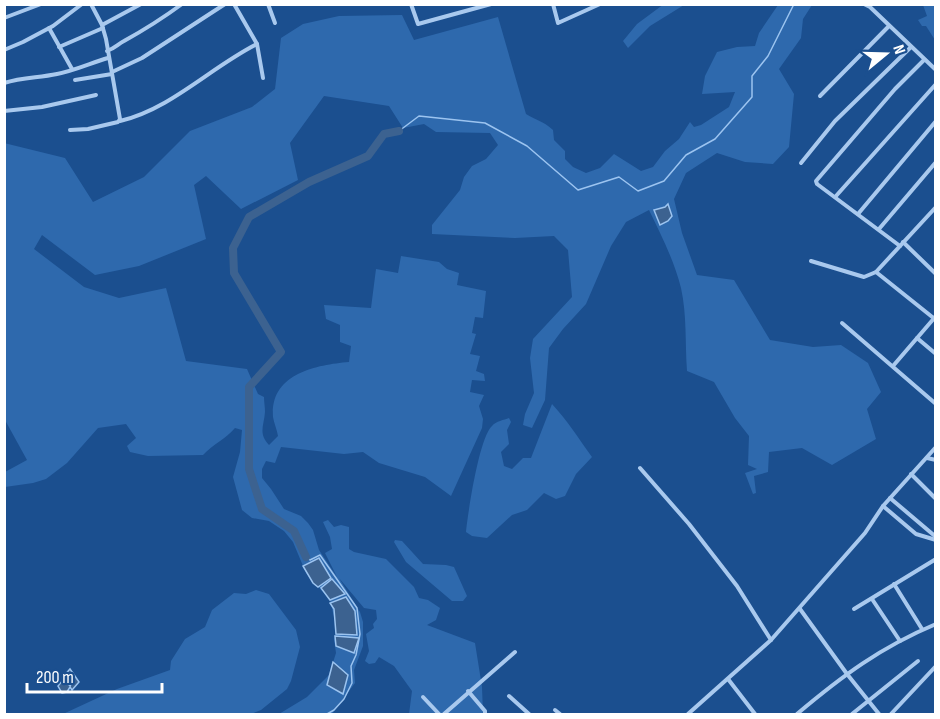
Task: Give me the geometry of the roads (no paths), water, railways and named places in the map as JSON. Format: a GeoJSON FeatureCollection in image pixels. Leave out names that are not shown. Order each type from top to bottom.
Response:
{"type":"FeatureCollection","features":[{"type":"Feature","properties":{"kind":"street"},"geometry":{"type":"LineString","coordinates":[[4,9],[6,18],[41,4]]}},
{"type":"Feature","properties":{"kind":"street"},"geometry":{"type":"LineString","coordinates":[[91,4],[102,26],[108,51],[119,122]]}},
{"type":"Feature","properties":{"kind":"street"},"geometry":{"type":"LineString","coordinates":[[59,47],[141,4]]}},
{"type":"Feature","properties":{"kind":"street"},"geometry":{"type":"LineString","coordinates":[[108,51],[182,4]]}},
{"type":"Feature","properties":{"kind":"street"},"geometry":{"type":"LineString","coordinates":[[75,80],[112,73],[142,58],[225,4]]}},
{"type":"Feature","properties":{"kind":"street"},"geometry":{"type":"LineString","coordinates":[[241,4],[235,6],[257,44],[263,78]]}},
{"type":"Feature","properties":{"kind":"street"},"geometry":{"type":"LineString","coordinates":[[268,4],[275,23]]}},
{"type":"Feature","properties":{"kind":"street"},"geometry":{"type":"LineString","coordinates":[[411,4],[418,24],[491,4]]}},
{"type":"Feature","properties":{"kind":"street"},"geometry":{"type":"LineString","coordinates":[[553,4],[558,23],[600,4]]}},
{"type":"Feature","properties":{"kind":"street"},"geometry":{"type":"LineString","coordinates":[[864,4],[870,7],[936,70]]}},
{"type":"Feature","properties":{"kind":"street"},"geometry":{"type":"LineString","coordinates":[[4,50],[49,28],[79,5]]}},
{"type":"Feature","properties":{"kind":"street"},"geometry":{"type":"LineString","coordinates":[[820,96],[888,26]]}},
{"type":"Feature","properties":{"kind":"street"},"geometry":{"type":"LineString","coordinates":[[49,28],[72,69]]}},
{"type":"Feature","properties":{"kind":"street"},"geometry":{"type":"LineString","coordinates":[[70,130],[92,128],[139,116],[181,93],[257,44]]}},
{"type":"Feature","properties":{"kind":"street"},"geometry":{"type":"LineString","coordinates":[[801,163],[834,121],[911,47]]}},
{"type":"Feature","properties":{"kind":"street"},"geometry":{"type":"LineString","coordinates":[[4,83],[29,76],[35,78],[62,73],[108,58]]}},
{"type":"Feature","properties":{"kind":"street"},"geometry":{"type":"LineString","coordinates":[[924,60],[895,89],[817,179],[817,184],[902,244],[936,274]]}},
{"type":"Feature","properties":{"kind":"street"},"geometry":{"type":"LineString","coordinates":[[836,196],[936,84]]}},
{"type":"Feature","properties":{"kind":"street"},"geometry":{"type":"LineString","coordinates":[[4,111],[42,107],[96,95]]}},
{"type":"Feature","properties":{"kind":"street"},"geometry":{"type":"LineString","coordinates":[[858,214],[936,121]]}},
{"type":"Feature","properties":{"kind":"street"},"geometry":{"type":"LineString","coordinates":[[879,229],[936,162]]}},
{"type":"Feature","properties":{"kind":"street"},"geometry":{"type":"LineString","coordinates":[[811,261],[864,277],[876,272],[936,207]]}},
{"type":"Feature","properties":{"kind":"street"},"geometry":{"type":"LineString","coordinates":[[876,272],[935,318],[893,366]]}},
{"type":"Feature","properties":{"kind":"street"},"geometry":{"type":"LineString","coordinates":[[842,323],[936,404]]}},
{"type":"Feature","properties":{"kind":"street"},"geometry":{"type":"LineString","coordinates":[[917,339],[936,354]]}},
{"type":"Feature","properties":{"kind":"street"},"geometry":{"type":"LineString","coordinates":[[687,714],[771,640],[800,609],[865,532],[883,506],[936,447]]}},
{"type":"Feature","properties":{"kind":"street"},"geometry":{"type":"LineString","coordinates":[[926,458],[936,460]]}},
{"type":"Feature","properties":{"kind":"street"},"geometry":{"type":"LineString","coordinates":[[640,468],[689,524],[737,586],[771,640]]}},
{"type":"Feature","properties":{"kind":"street"},"geometry":{"type":"LineString","coordinates":[[911,474],[936,499]]}},
{"type":"Feature","properties":{"kind":"street"},"geometry":{"type":"LineString","coordinates":[[890,498],[936,539]]}},
{"type":"Feature","properties":{"kind":"street"},"geometry":{"type":"LineString","coordinates":[[883,506],[916,534],[936,539]]}},
{"type":"Feature","properties":{"kind":"street"},"geometry":{"type":"LineString","coordinates":[[854,609],[936,559]]}},
{"type":"Feature","properties":{"kind":"street"},"geometry":{"type":"LineString","coordinates":[[894,584],[922,630]]}},
{"type":"Feature","properties":{"kind":"street"},"geometry":{"type":"LineString","coordinates":[[872,599],[900,640]]}},
{"type":"Feature","properties":{"kind":"street"},"geometry":{"type":"LineString","coordinates":[[800,609],[879,714]]}},
{"type":"Feature","properties":{"kind":"street"},"geometry":{"type":"LineString","coordinates":[[797,714],[874,654],[936,624]]}},
{"type":"Feature","properties":{"kind":"street"},"geometry":{"type":"LineString","coordinates":[[423,697],[441,714],[515,652]]}},
{"type":"Feature","properties":{"kind":"street"},"geometry":{"type":"LineString","coordinates":[[852,714],[918,661]]}},
{"type":"Feature","properties":{"kind":"street"},"geometry":{"type":"LineString","coordinates":[[891,714],[936,666]]}},
{"type":"Feature","properties":{"kind":"street"},"geometry":{"type":"LineString","coordinates":[[728,679],[755,714]]}},
{"type":"Feature","properties":{"kind":"street"},"geometry":{"type":"LineString","coordinates":[[468,691],[485,714]]}},
{"type":"Feature","properties":{"kind":"street"},"geometry":{"type":"LineString","coordinates":[[509,696],[529,714]]}},
{"type":"Feature","properties":{"kind":"street"},"geometry":{"type":"LineString","coordinates":[[555,710],[560,714]]}},
{"type":"Feature","properties":{"kind":"waterway"},"geometry":{"type":"LineString","coordinates":[[399,131],[419,116],[485,123],[527,146],[578,190],[619,177],[638,191],[664,181],[686,155],[715,139],[752,97],[752,76],[768,56],[794,4]]}},
{"type":"Feature","properties":{"kind":"waterway"},"geometry":{"type":"LineString","coordinates":[[306,557],[294,531],[262,509],[249,469],[249,387],[281,352],[234,273],[233,248],[249,217],[309,182],[368,156],[384,134],[399,131]]}},
{"type":"Feature","properties":{"kind":"waterway"},"geometry":{"type":"LineString","coordinates":[[306,557],[310,560],[320,555],[357,608],[360,634],[356,655],[351,666],[352,683],[344,699],[327,714]]}}]}
